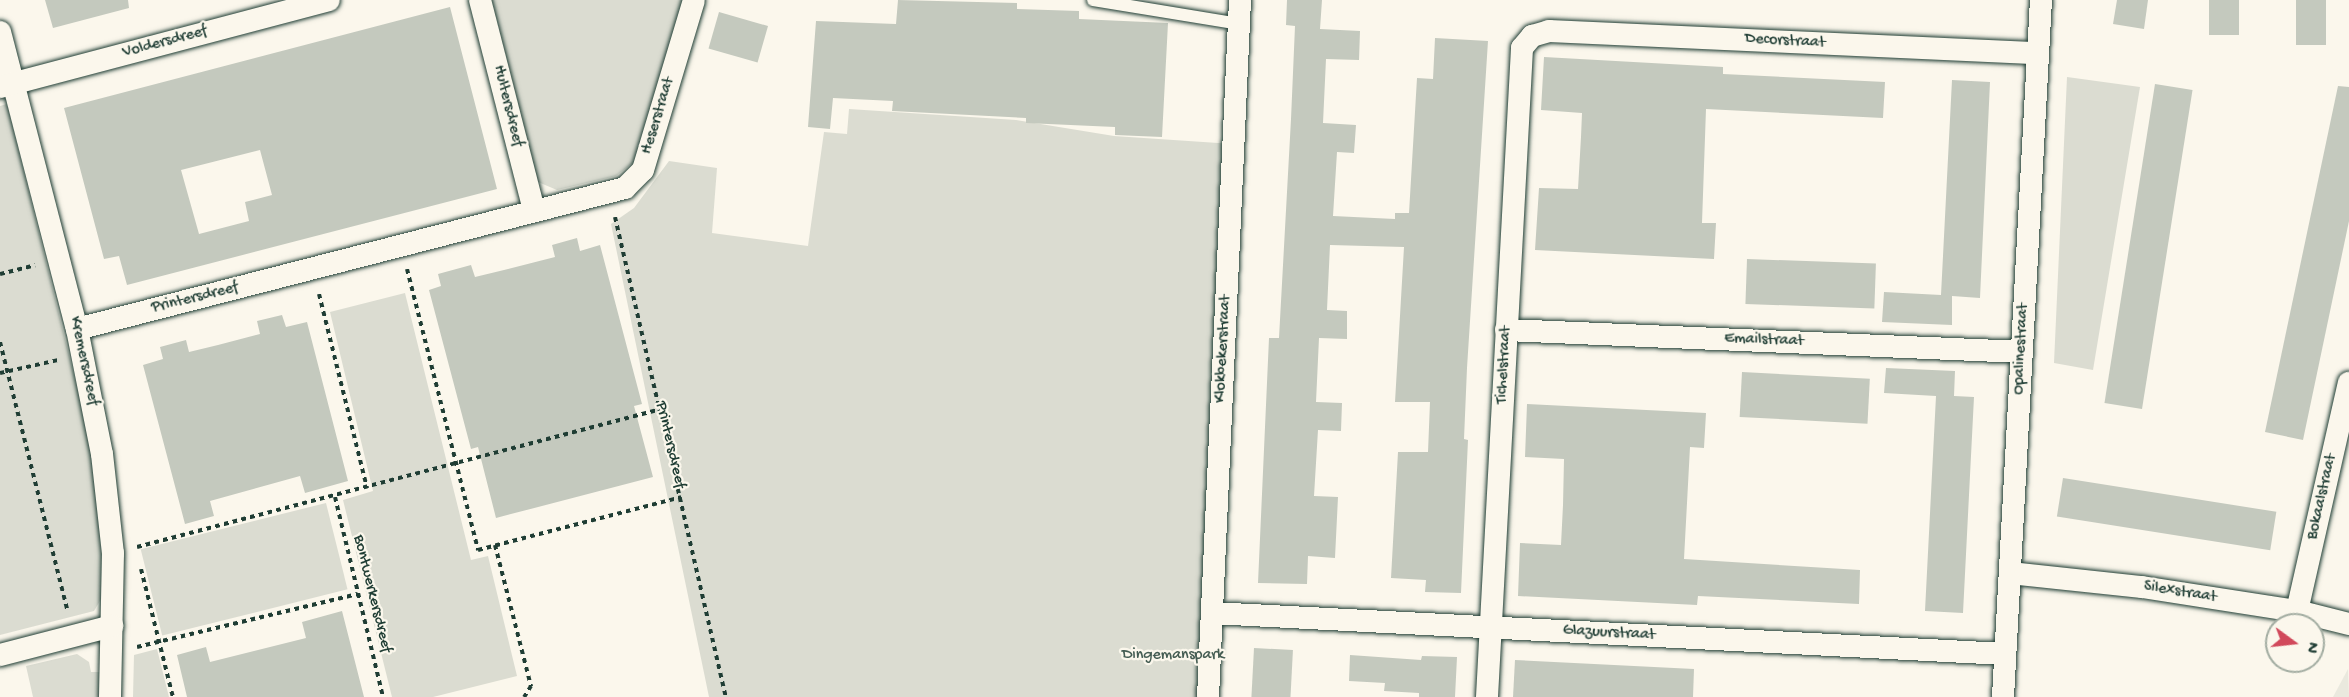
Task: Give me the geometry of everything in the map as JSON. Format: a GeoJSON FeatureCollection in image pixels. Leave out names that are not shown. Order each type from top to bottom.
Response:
{"type":"FeatureCollection","features":[{"type":"Feature","properties":{"kind":"street","name":"Voldersdreef"},"geometry":{"type":"LineString","coordinates":[[6,85],[329,0]]}},
{"type":"Feature","properties":{"kind":"street","name":"Hultersdreef"},"geometry":{"type":"LineString","coordinates":[[480,0],[534,211]]}},
{"type":"Feature","properties":{"kind":"street","name":"Heserstraat"},"geometry":{"type":"LineString","coordinates":[[599,196],[637,181],[643,170],[694,0]]}},
{"type":"Feature","properties":{"kind":"street","name":"Klokbekerstraat"},"geometry":{"type":"LineString","coordinates":[[1208,697],[1240,0]]}},
{"type":"Feature","properties":{"kind":"street","name":"Opalinestraat"},"geometry":{"type":"LineString","coordinates":[[2003,697],[2041,0]]}},
{"type":"Feature","properties":{"kind":"street","name":"Decorstraat"},"geometry":{"type":"LineString","coordinates":[[1532,36],[1549,31],[2038,53]]}},
{"type":"Feature","properties":{"kind":"street","name":"Kremersdreef"},"geometry":{"type":"LineString","coordinates":[[0,32],[6,85],[59,259],[77,329],[109,504],[112,626],[110,697]]}},
{"type":"Feature","properties":{"kind":"street","name":"Tichelstraat"},"geometry":{"type":"LineString","coordinates":[[1487,697],[1522,48],[1532,36]]}},
{"type":"Feature","properties":{"kind":"street","name":"Printersdreef"},"geometry":{"type":"LineString","coordinates":[[77,329],[599,196]]}},
{"type":"Feature","properties":{"kind":"street","name":"Emailstraat"},"geometry":{"type":"LineString","coordinates":[[1506,330],[2022,352]]}},
{"type":"Feature","properties":{"kind":"street","name":"Bokaalstraat"},"geometry":{"type":"LineString","coordinates":[[2297,611],[2349,383]]}},
{"type":"Feature","properties":{"kind":"street","name":"Silexstraat"},"geometry":{"type":"LineString","coordinates":[[2010,573],[2297,611],[2349,624]]}},
{"type":"Feature","properties":{"kind":"street","name":"Glazuurstraat"},"geometry":{"type":"LineString","coordinates":[[1212,613],[2005,654]]}},
{"type":"Feature","properties":{"kind":"street"},"geometry":{"type":"LineString","coordinates":[[0,655],[112,626]]}},
{"type":"Feature","properties":{"kind":"lane"},"geometry":{"type":"LineString","coordinates":[[1093,0],[1239,24]]}},
{"type":"Feature","properties":{"kind":"path","name":"Printersdreef"},"geometry":{"type":"LineString","coordinates":[[599,196],[661,409],[726,697]]}},
{"type":"Feature","properties":{"kind":"path"},"geometry":{"type":"LineString","coordinates":[[401,245],[478,550],[681,497]]}},
{"type":"Feature","properties":{"kind":"path"},"geometry":{"type":"LineString","coordinates":[[0,274],[59,259]]}},
{"type":"Feature","properties":{"kind":"path"},"geometry":{"type":"LineString","coordinates":[[312,268],[367,488]]}},
{"type":"Feature","properties":{"kind":"path"},"geometry":{"type":"LineString","coordinates":[[0,342],[75,637]]}},
{"type":"Feature","properties":{"kind":"path"},"geometry":{"type":"LineString","coordinates":[[0,373],[82,355]]}},
{"type":"Feature","properties":{"kind":"path"},"geometry":{"type":"LineString","coordinates":[[173,697],[135,548],[335,497],[455,461],[661,409]]}},
{"type":"Feature","properties":{"kind":"path","name":"Bontwerkersdreef"},"geometry":{"type":"LineString","coordinates":[[335,497],[383,697]]}},
{"type":"Feature","properties":{"kind":"path"},"geometry":{"type":"LineString","coordinates":[[495,544],[531,686],[524,697]]}},
{"type":"Feature","properties":{"kind":"path"},"geometry":{"type":"LineString","coordinates":[[112,653],[358,594]]}},
{"type":"Feature","properties":{"kind":"shaded area"},"geometry":{"type":"Polygon","coordinates":[[[2348,669],[2349,697],[2333,697],[2348,669]]]}},
{"type":"Feature","properties":{"kind":"green space"},"geometry":{"type":"Polygon","coordinates":[[[492,0],[685,0],[641,156],[616,176],[557,190],[538,182],[492,0]]]}},
{"type":"Feature","properties":{"kind":"green space"},"geometry":{"type":"Polygon","coordinates":[[[2067,77],[2140,87],[2093,370],[2054,363],[2067,77]]]}},
{"type":"Feature","properties":{"kind":"green space"},"geometry":{"type":"Polygon","coordinates":[[[7,104],[87,428],[98,495],[102,571],[101,599],[94,611],[0,635],[0,106],[7,104]]]}},
{"type":"Feature","properties":{"kind":"green space","name":"Dingemanspark"},"geometry":{"type":"Polygon","coordinates":[[[849,109],[1016,120],[1114,136],[1233,144],[1205,697],[709,697],[611,224],[634,208],[669,161],[717,168],[712,233],[808,246],[824,132],[847,134],[849,109]]]}},
{"type":"Feature","properties":{"kind":"green space"},"geometry":{"type":"Polygon","coordinates":[[[405,293],[471,560],[488,556],[517,676],[433,697],[392,697],[343,500],[373,491],[330,312],[405,293]]]}},
{"type":"Feature","properties":{"kind":"green space"},"geometry":{"type":"Polygon","coordinates":[[[326,503],[348,589],[162,636],[141,549],[326,503]]]}},
{"type":"Feature","properties":{"kind":"green space"},"geometry":{"type":"Polygon","coordinates":[[[157,649],[169,697],[133,697],[134,655],[157,649]]]}},
{"type":"Feature","properties":{"kind":"green space"},"geometry":{"type":"Polygon","coordinates":[[[77,654],[89,662],[91,672],[100,672],[99,697],[33,697],[26,666],[77,654]]]}},
{"type":"Feature","properties":{"kind":"building"},"geometry":{"type":"Polygon","coordinates":[[[45,0],[128,0],[129,8],[53,28],[45,0]]]}},
{"type":"Feature","properties":{"kind":"building"},"geometry":{"type":"Polygon","coordinates":[[[898,0],[1017,3],[1017,9],[1079,11],[1079,19],[1168,23],[1162,137],[1115,135],[1115,127],[1026,123],[1026,118],[892,111],[893,101],[833,98],[830,129],[808,127],[816,21],[896,24],[898,0]]]}},
{"type":"Feature","properties":{"kind":"building"},"geometry":{"type":"Polygon","coordinates":[[[1287,0],[1322,0],[1320,29],[1360,31],[1359,60],[1326,59],[1323,123],[1356,125],[1354,153],[1337,152],[1333,216],[1395,219],[1395,213],[1409,213],[1417,78],[1433,79],[1435,38],[1488,41],[1467,368],[1464,439],[1468,440],[1461,593],[1425,592],[1426,580],[1391,578],[1398,452],[1428,452],[1430,402],[1395,402],[1404,247],[1330,245],[1327,310],[1347,311],[1347,339],[1319,338],[1316,402],[1342,403],[1341,431],[1318,430],[1314,496],[1338,497],[1335,558],[1308,556],[1307,584],[1258,583],[1269,338],[1279,338],[1291,119],[1295,26],[1286,25],[1287,0]]]}},
{"type":"Feature","properties":{"kind":"building"},"geometry":{"type":"Polygon","coordinates":[[[2117,0],[2148,0],[2144,29],[2113,24],[2117,0]]]}},
{"type":"Feature","properties":{"kind":"building"},"geometry":{"type":"Polygon","coordinates":[[[2209,0],[2239,0],[2239,35],[2209,35],[2209,0]]]}},
{"type":"Feature","properties":{"kind":"building"},"geometry":{"type":"Polygon","coordinates":[[[2296,0],[2326,0],[2326,45],[2296,45],[2296,0]]]}},
{"type":"Feature","properties":{"kind":"building"},"geometry":{"type":"Polygon","coordinates":[[[450,7],[497,189],[127,285],[119,256],[104,259],[64,108],[450,7]],[[260,150],[181,170],[199,234],[249,221],[245,202],[272,195],[260,150]]]}},
{"type":"Feature","properties":{"kind":"building"},"geometry":{"type":"Polygon","coordinates":[[[719,12],[768,26],[758,63],[709,49],[719,12]]]}},
{"type":"Feature","properties":{"kind":"building"},"geometry":{"type":"Polygon","coordinates":[[[1544,57],[1723,67],[1723,74],[1885,82],[1883,118],[1706,109],[1702,223],[1716,223],[1714,259],[1535,250],[1539,188],[1578,189],[1581,137],[1582,113],[1541,110],[1544,57]]]}},
{"type":"Feature","properties":{"kind":"building"},"geometry":{"type":"Polygon","coordinates":[[[1952,80],[1990,82],[1980,298],[1952,296],[1952,325],[1882,322],[1884,292],[1941,295],[1952,80]]]}},
{"type":"Feature","properties":{"kind":"building"},"geometry":{"type":"Polygon","coordinates":[[[2155,84],[2193,90],[2142,409],[2104,403],[2155,84]]]}},
{"type":"Feature","properties":{"kind":"building"},"geometry":{"type":"Polygon","coordinates":[[[2338,86],[2349,87],[2349,221],[2303,440],[2265,432],[2338,86]]]}},
{"type":"Feature","properties":{"kind":"building"},"geometry":{"type":"Polygon","coordinates":[[[577,238],[580,251],[600,245],[642,404],[634,406],[653,477],[496,518],[478,447],[471,449],[429,290],[441,286],[438,274],[471,265],[475,277],[555,257],[552,245],[577,238]]]}},
{"type":"Feature","properties":{"kind":"building"},"geometry":{"type":"Polygon","coordinates":[[[1747,259],[1876,264],[1874,308],[1745,304],[1747,259]]]}},
{"type":"Feature","properties":{"kind":"building"},"geometry":{"type":"Polygon","coordinates":[[[282,315],[286,327],[307,322],[348,481],[305,493],[300,476],[210,501],[214,516],[185,524],[143,365],[163,359],[160,347],[186,340],[189,352],[260,334],[257,321],[282,315]]]}},
{"type":"Feature","properties":{"kind":"building"},"geometry":{"type":"Polygon","coordinates":[[[1886,368],[1955,371],[1954,396],[1974,397],[1963,613],[1925,611],[1936,396],[1884,393],[1886,368]]]}},
{"type":"Feature","properties":{"kind":"building"},"geometry":{"type":"Polygon","coordinates":[[[1742,372],[1870,379],[1867,424],[1740,417],[1742,372]]]}},
{"type":"Feature","properties":{"kind":"building"},"geometry":{"type":"Polygon","coordinates":[[[1527,404],[1706,413],[1704,448],[1690,447],[1684,559],[1860,570],[1859,604],[1698,596],[1697,605],[1518,596],[1520,543],[1561,545],[1563,505],[1564,459],[1525,457],[1527,404]]]}},
{"type":"Feature","properties":{"kind":"building"},"geometry":{"type":"Polygon","coordinates":[[[2063,478],[2276,512],[2270,550],[2057,517],[2063,478]]]}},
{"type":"Feature","properties":{"kind":"building"},"geometry":{"type":"Polygon","coordinates":[[[342,611],[364,697],[187,697],[177,655],[206,647],[210,662],[306,638],[302,622],[342,611]]]}},
{"type":"Feature","properties":{"kind":"building"},"geometry":{"type":"Polygon","coordinates":[[[1254,648],[1293,650],[1290,697],[1251,697],[1254,648]]]}},
{"type":"Feature","properties":{"kind":"building"},"geometry":{"type":"Polygon","coordinates":[[[1350,655],[1421,660],[1422,656],[1457,657],[1455,697],[1419,697],[1419,693],[1384,691],[1385,683],[1349,681],[1350,655]]]}},
{"type":"Feature","properties":{"kind":"building"},"geometry":{"type":"Polygon","coordinates":[[[1515,660],[1694,669],[1693,697],[1513,697],[1515,660]]]}}]}
